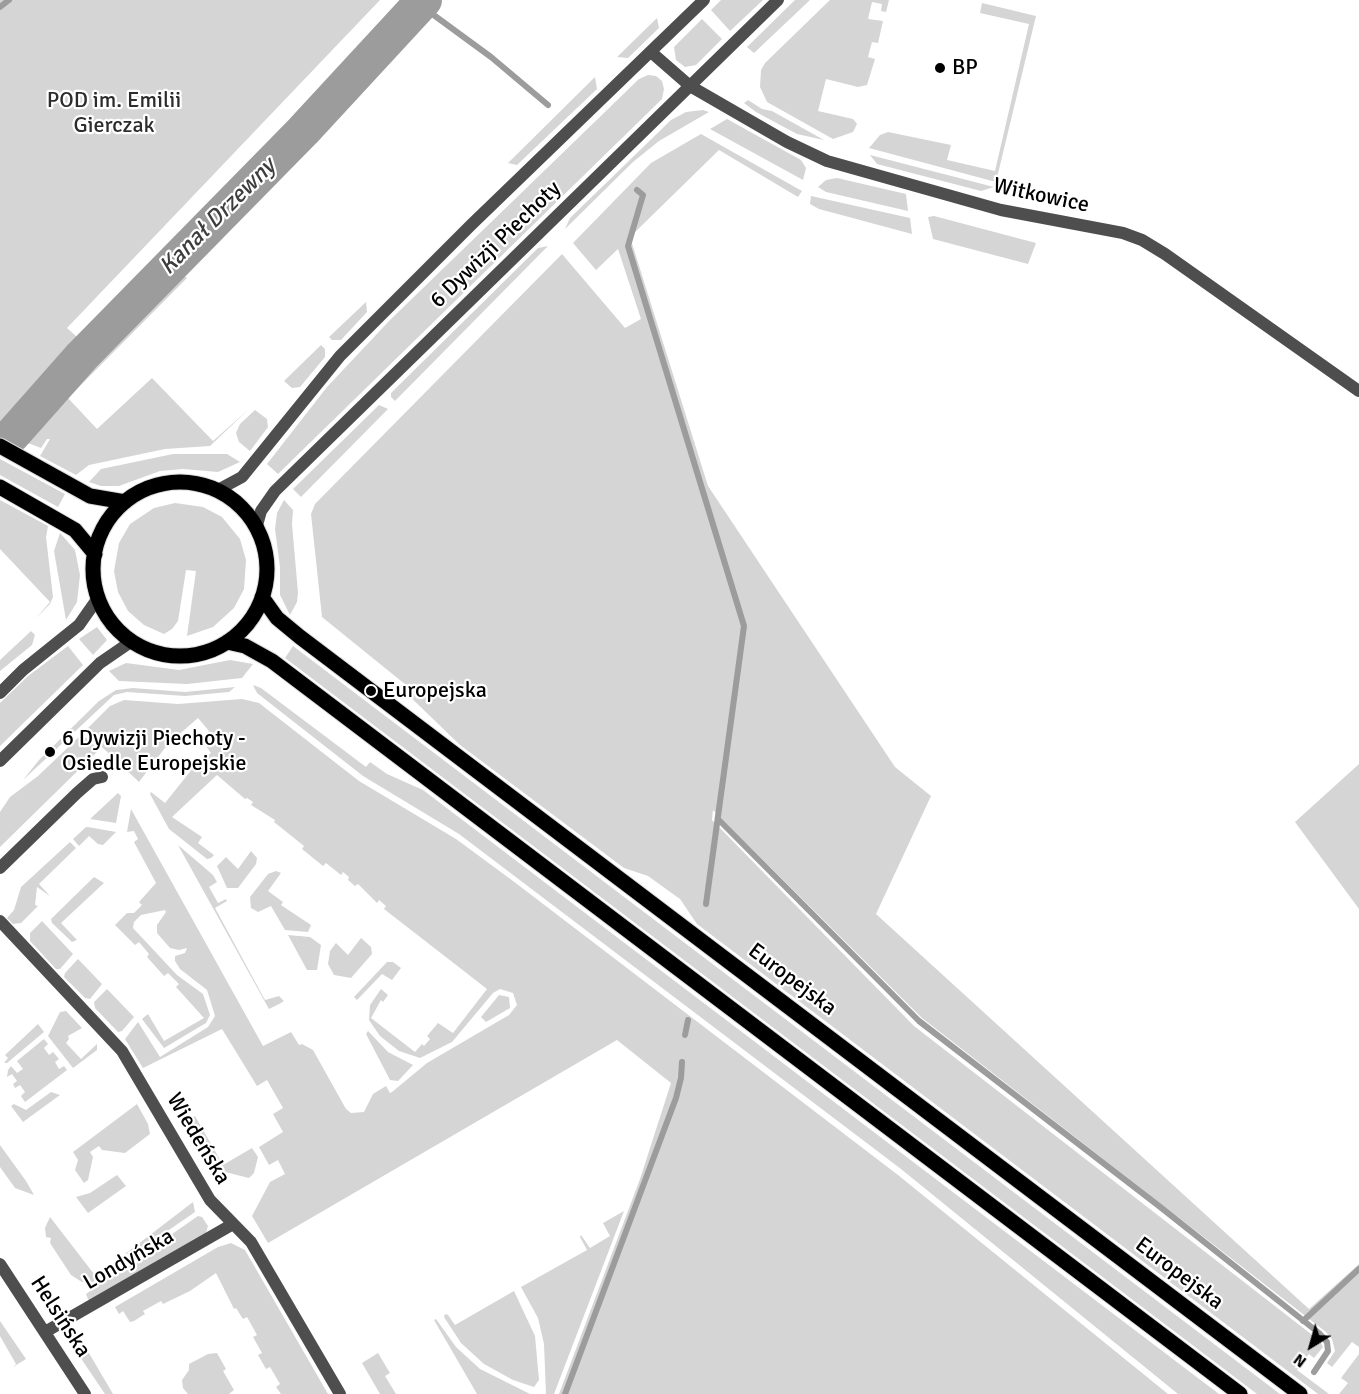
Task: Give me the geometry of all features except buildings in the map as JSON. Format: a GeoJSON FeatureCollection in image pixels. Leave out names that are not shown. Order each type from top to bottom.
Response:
{"type":"FeatureCollection","features":[{"type":"Feature","properties":{"kind":"main road"},"geometry":{"type":"LineString","coordinates":[[0,446],[90,496],[125,502]]}},
{"type":"Feature","properties":{"kind":"main road"},"geometry":{"type":"LineString","coordinates":[[171,483],[200,485],[216,491],[239,506],[256,529],[266,562],[262,597],[248,623],[227,642],[207,651],[179,656],[158,653],[132,641],[110,620],[98,598],[94,579],[95,554],[105,525],[125,502],[150,488],[171,483]]}},
{"type":"Feature","properties":{"kind":"main road"},"geometry":{"type":"LineString","coordinates":[[0,487],[75,530],[95,554]]}},
{"type":"Feature","properties":{"kind":"main road","name":"Europejska"},"geometry":{"type":"LineString","coordinates":[[262,597],[277,618],[300,638],[1300,1394]]}},
{"type":"Feature","properties":{"kind":"main road"},"geometry":{"type":"LineString","coordinates":[[227,642],[245,646],[272,661],[1240,1394]]}},
{"type":"Feature","properties":{"kind":"street","name":"6 Dywizji Piechoty"},"geometry":{"type":"LineString","coordinates":[[216,491],[242,477],[340,356],[471,225],[704,0]]}},
{"type":"Feature","properties":{"kind":"street","name":"6 Dywizji Piechoty"},"geometry":{"type":"LineString","coordinates":[[256,529],[261,511],[275,491],[778,0]]}},
{"type":"Feature","properties":{"kind":"street","name":"Witkowice"},"geometry":{"type":"LineString","coordinates":[[651,52],[690,86],[787,142],[827,161],[1001,210],[1123,233],[1142,240],[1359,391]]}},
{"type":"Feature","properties":{"kind":"street"},"geometry":{"type":"LineString","coordinates":[[0,693],[23,670],[79,625],[98,598]]}},
{"type":"Feature","properties":{"kind":"street"},"geometry":{"type":"LineString","coordinates":[[0,761],[100,663],[132,641]]}},
{"type":"Feature","properties":{"kind":"street"},"geometry":{"type":"LineString","coordinates":[[0,868],[77,793],[93,779],[102,777]]}},
{"type":"Feature","properties":{"kind":"street","name":"Wiedeńska"},"geometry":{"type":"LineString","coordinates":[[0,921],[122,1051],[210,1200],[251,1242],[340,1394]]}},
{"type":"Feature","properties":{"kind":"street","name":"Londyńska"},"geometry":{"type":"LineString","coordinates":[[45,1332],[233,1224]]}},
{"type":"Feature","properties":{"kind":"street","name":"Helsińska"},"geometry":{"type":"LineString","coordinates":[[0,1264],[85,1394]]}},
{"type":"Feature","properties":{"kind":"green space","name":"POD im. Emilii Gierczak"},"geometry":{"type":"Polygon","coordinates":[[[0,0],[380,0],[67,328],[86,345],[5,431],[0,428],[0,0]]]}},
{"type":"Feature","properties":{"kind":"green space"},"geometry":{"type":"Polygon","coordinates":[[[721,0],[763,0],[730,31],[711,10],[721,0]]]}},
{"type":"Feature","properties":{"kind":"green space"},"geometry":{"type":"Polygon","coordinates":[[[795,0],[810,0],[754,53],[747,47],[795,0]]]}},
{"type":"Feature","properties":{"kind":"green space"},"geometry":{"type":"Polygon","coordinates":[[[830,0],[889,0],[886,12],[881,11],[882,4],[872,2],[868,19],[883,21],[878,43],[872,42],[868,57],[875,59],[867,85],[858,87],[826,79],[818,111],[853,119],[857,124],[853,132],[833,139],[767,102],[760,87],[761,70],[765,63],[830,0]]]}},
{"type":"Feature","properties":{"kind":"green space"},"geometry":{"type":"Polygon","coordinates":[[[982,3],[1036,16],[996,182],[869,148],[880,135],[888,132],[951,145],[947,160],[995,171],[1029,24],[980,13],[982,3]]]}},
{"type":"Feature","properties":{"kind":"green space"},"geometry":{"type":"Polygon","coordinates":[[[657,18],[659,28],[628,58],[617,57],[657,18]]]}},
{"type":"Feature","properties":{"kind":"green space"},"geometry":{"type":"Polygon","coordinates":[[[702,19],[722,39],[696,65],[685,67],[676,60],[674,47],[702,19]]]}},
{"type":"Feature","properties":{"kind":"green space"},"geometry":{"type":"Polygon","coordinates":[[[648,75],[656,76],[662,81],[664,89],[662,99],[278,474],[267,464],[327,387],[390,320],[639,79],[648,75]]]}},
{"type":"Feature","properties":{"kind":"green space"},"geometry":{"type":"Polygon","coordinates":[[[595,77],[597,89],[517,165],[508,163],[595,77]]]}},
{"type":"Feature","properties":{"kind":"green space"},"geometry":{"type":"Polygon","coordinates":[[[748,100],[824,140],[797,134],[756,112],[744,103],[748,100]]]}},
{"type":"Feature","properties":{"kind":"green space"},"geometry":{"type":"Polygon","coordinates":[[[703,110],[709,112],[659,141],[633,162],[565,229],[570,218],[671,120],[686,112],[703,110]]]}},
{"type":"Feature","properties":{"kind":"green space"},"geometry":{"type":"Polygon","coordinates":[[[727,119],[801,160],[806,168],[803,180],[710,129],[727,119]]]}},
{"type":"Feature","properties":{"kind":"green space"},"geometry":{"type":"Polygon","coordinates":[[[701,134],[802,191],[798,197],[719,150],[630,237],[708,486],[895,767],[931,796],[876,914],[1309,1309],[1359,1264],[1359,1347],[1352,1342],[1332,1367],[1327,1363],[1335,1351],[1332,1339],[1326,1332],[922,1018],[713,810],[712,820],[914,1026],[1320,1341],[1323,1347],[1314,1358],[1309,1354],[1297,1370],[1329,1394],[1318,1394],[697,924],[680,899],[648,876],[624,868],[460,745],[403,690],[406,685],[322,617],[311,514],[315,504],[562,254],[625,328],[641,319],[618,249],[596,270],[573,243],[651,163],[701,134]]]}},
{"type":"Feature","properties":{"kind":"green space"},"geometry":{"type":"Polygon","coordinates":[[[870,155],[994,187],[981,191],[877,164],[870,155]]]}},
{"type":"Feature","properties":{"kind":"green space"},"geometry":{"type":"Polygon","coordinates":[[[837,178],[906,194],[908,211],[826,192],[818,187],[826,180],[837,178]]]}},
{"type":"Feature","properties":{"kind":"green space"},"geometry":{"type":"Polygon","coordinates":[[[811,196],[910,218],[912,234],[819,209],[810,204],[811,196]]]}},
{"type":"Feature","properties":{"kind":"green space"},"geometry":{"type":"Polygon","coordinates":[[[934,216],[1036,243],[1028,264],[933,239],[928,217],[934,216]]]}},
{"type":"Feature","properties":{"kind":"green space"},"geometry":{"type":"Polygon","coordinates":[[[548,246],[395,401],[391,397],[391,393],[538,248],[548,246]]]}},
{"type":"Feature","properties":{"kind":"green space"},"geometry":{"type":"Polygon","coordinates":[[[178,270],[187,278],[68,398],[97,429],[152,378],[213,441],[249,409],[210,446],[165,449],[89,465],[76,475],[40,456],[50,439],[47,439],[41,448],[20,440],[43,416],[86,362],[178,270]]]}},
{"type":"Feature","properties":{"kind":"green space"},"geometry":{"type":"Polygon","coordinates":[[[366,302],[367,312],[341,340],[332,340],[329,337],[366,302]]]}},
{"type":"Feature","properties":{"kind":"green space"},"geometry":{"type":"Polygon","coordinates":[[[321,345],[325,349],[325,357],[300,387],[292,388],[284,381],[321,345]]]}},
{"type":"Feature","properties":{"kind":"green space"},"geometry":{"type":"Polygon","coordinates":[[[379,405],[388,409],[301,497],[293,489],[379,405]]]}},
{"type":"Feature","properties":{"kind":"green space"},"geometry":{"type":"Polygon","coordinates":[[[255,410],[267,419],[268,427],[250,451],[239,442],[236,433],[240,424],[255,410]]]}},
{"type":"Feature","properties":{"kind":"green space"},"geometry":{"type":"Polygon","coordinates":[[[173,454],[227,454],[240,462],[218,472],[183,469],[160,471],[119,486],[101,486],[89,482],[101,469],[173,454]]]}},
{"type":"Feature","properties":{"kind":"green space"},"geometry":{"type":"Polygon","coordinates":[[[0,459],[65,494],[58,507],[0,475],[0,459]]]}},
{"type":"Feature","properties":{"kind":"green space"},"geometry":{"type":"Polygon","coordinates":[[[0,500],[48,526],[46,537],[53,597],[50,604],[36,618],[50,602],[0,549],[0,500]]]}},
{"type":"Feature","properties":{"kind":"green space"},"geometry":{"type":"Polygon","coordinates":[[[284,500],[293,510],[292,524],[298,593],[297,602],[290,615],[280,595],[280,567],[275,529],[277,513],[284,500]]]}},
{"type":"Feature","properties":{"kind":"green space"},"geometry":{"type":"Polygon","coordinates":[[[175,503],[203,507],[222,517],[240,539],[246,560],[244,589],[234,608],[213,627],[187,636],[196,571],[186,570],[178,621],[164,634],[144,625],[128,611],[118,592],[114,571],[119,543],[130,524],[154,508],[175,503]]]}},
{"type":"Feature","properties":{"kind":"green space"},"geometry":{"type":"Polygon","coordinates":[[[60,533],[75,550],[80,575],[77,602],[66,620],[54,551],[60,533]]]}},
{"type":"Feature","properties":{"kind":"green space"},"geometry":{"type":"Polygon","coordinates":[[[97,627],[107,640],[93,655],[79,639],[97,627]]]}},
{"type":"Feature","properties":{"kind":"green space"},"geometry":{"type":"Polygon","coordinates":[[[31,631],[35,635],[32,645],[0,671],[0,660],[31,631]]]}},
{"type":"Feature","properties":{"kind":"green space"},"geometry":{"type":"Polygon","coordinates":[[[68,646],[83,665],[0,746],[0,703],[28,676],[68,646]]]}},
{"type":"Feature","properties":{"kind":"green space"},"geometry":{"type":"Polygon","coordinates":[[[293,646],[1280,1394],[1257,1394],[285,658],[293,646]]]}},
{"type":"Feature","properties":{"kind":"green space"},"geometry":{"type":"Polygon","coordinates":[[[230,660],[253,664],[242,678],[187,684],[119,681],[109,671],[126,663],[179,670],[230,660]]]}},
{"type":"Feature","properties":{"kind":"green space"},"geometry":{"type":"Polygon","coordinates":[[[253,685],[261,688],[366,767],[370,762],[387,774],[423,790],[1219,1394],[1178,1394],[901,1169],[459,834],[363,776],[257,693],[253,685]]]}},
{"type":"Feature","properties":{"kind":"green space"},"geometry":{"type":"Polygon","coordinates":[[[235,687],[229,692],[185,696],[127,692],[114,695],[23,780],[39,760],[99,701],[116,690],[133,688],[185,692],[235,687]]]}},
{"type":"Feature","properties":{"kind":"green space"},"geometry":{"type":"Polygon","coordinates":[[[242,699],[259,703],[359,781],[456,839],[513,881],[898,1175],[1168,1394],[559,1394],[640,1179],[671,1083],[617,1040],[268,1243],[252,1216],[270,1182],[285,1174],[278,1160],[269,1165],[259,1147],[283,1132],[273,1114],[283,1108],[267,1080],[257,1086],[222,1029],[143,1068],[125,1039],[138,1022],[160,1057],[208,1027],[215,1016],[207,990],[180,969],[175,961],[175,956],[185,953],[187,948],[179,950],[170,948],[157,933],[157,925],[166,912],[165,910],[141,915],[134,922],[133,928],[177,975],[203,994],[210,1015],[206,1023],[164,1048],[142,1019],[148,1014],[164,1041],[204,1018],[176,987],[179,984],[168,973],[164,976],[147,957],[149,954],[139,942],[135,945],[115,925],[127,913],[134,913],[142,905],[139,902],[156,883],[134,842],[138,839],[134,831],[127,832],[131,809],[263,1046],[291,1032],[299,1045],[302,1044],[313,1050],[346,1109],[351,1113],[364,1112],[373,1094],[386,1086],[390,1093],[392,1092],[427,1063],[509,1015],[517,1005],[513,993],[500,989],[493,993],[452,1042],[420,1058],[399,1051],[380,1036],[369,1020],[370,1005],[381,989],[388,995],[383,1002],[381,1000],[371,1018],[415,1052],[430,1039],[427,1036],[438,1023],[453,1033],[487,989],[384,909],[386,906],[379,900],[377,903],[358,884],[355,886],[343,872],[341,875],[326,863],[323,866],[302,849],[304,846],[274,822],[275,820],[251,805],[253,802],[245,799],[217,775],[172,817],[202,837],[198,843],[214,855],[207,859],[169,829],[150,794],[151,792],[165,803],[197,763],[211,753],[201,739],[209,731],[198,718],[168,744],[139,782],[85,731],[110,706],[124,700],[178,704],[242,699]]]}},
{"type":"Feature","properties":{"kind":"green space"},"geometry":{"type":"Polygon","coordinates":[[[82,734],[99,750],[0,847],[0,812],[10,797],[38,776],[82,734]]]}},
{"type":"Feature","properties":{"kind":"green space"},"geometry":{"type":"Polygon","coordinates":[[[1359,764],[1359,909],[1295,822],[1359,764]]]}},
{"type":"Feature","properties":{"kind":"green space"},"geometry":{"type":"Polygon","coordinates":[[[118,793],[121,796],[116,823],[90,819],[118,793]]]}},
{"type":"Feature","properties":{"kind":"green space"},"geometry":{"type":"Polygon","coordinates":[[[86,827],[116,832],[103,845],[98,844],[89,836],[79,846],[73,839],[86,827]]]}},
{"type":"Feature","properties":{"kind":"green space"},"geometry":{"type":"Polygon","coordinates":[[[70,842],[76,848],[39,884],[50,896],[37,887],[35,905],[38,906],[21,923],[13,924],[7,918],[14,910],[21,887],[70,842]]]}},
{"type":"Feature","properties":{"kind":"green space"},"geometry":{"type":"Polygon","coordinates":[[[178,845],[213,875],[217,882],[209,887],[218,903],[226,899],[227,901],[215,908],[265,1000],[279,996],[284,1001],[281,1003],[269,1009],[178,845]]]}},
{"type":"Feature","properties":{"kind":"green space"},"geometry":{"type":"Polygon","coordinates":[[[251,851],[257,858],[256,864],[238,888],[227,888],[217,866],[226,857],[238,869],[251,851]]]}},
{"type":"Feature","properties":{"kind":"green space"},"geometry":{"type":"Polygon","coordinates":[[[276,871],[281,873],[268,891],[283,902],[281,905],[311,925],[308,932],[285,930],[271,906],[258,912],[251,908],[250,897],[268,874],[276,871]]]}},
{"type":"Feature","properties":{"kind":"green space"},"geometry":{"type":"Polygon","coordinates":[[[94,877],[104,883],[61,923],[77,940],[72,942],[52,923],[51,919],[94,877]]]}},
{"type":"Feature","properties":{"kind":"green space"},"geometry":{"type":"Polygon","coordinates":[[[42,921],[73,954],[60,969],[56,969],[30,941],[30,933],[42,921]]]}},
{"type":"Feature","properties":{"kind":"green space"},"geometry":{"type":"Polygon","coordinates":[[[288,935],[310,937],[321,945],[317,970],[307,970],[288,935]]]}},
{"type":"Feature","properties":{"kind":"green space"},"geometry":{"type":"Polygon","coordinates":[[[361,938],[371,947],[372,954],[351,978],[334,975],[328,964],[330,951],[336,943],[348,955],[361,938]]]}},
{"type":"Feature","properties":{"kind":"green space"},"geometry":{"type":"Polygon","coordinates":[[[78,959],[102,984],[90,999],[85,998],[64,977],[78,959]]]}},
{"type":"Feature","properties":{"kind":"green space"},"geometry":{"type":"Polygon","coordinates":[[[387,962],[393,962],[401,968],[392,980],[382,974],[357,1000],[354,997],[387,962]]]}},
{"type":"Feature","properties":{"kind":"green space"},"geometry":{"type":"Polygon","coordinates":[[[107,989],[134,1017],[122,1031],[118,1032],[95,1008],[94,1002],[107,989]]]}},
{"type":"Feature","properties":{"kind":"green space"},"geometry":{"type":"Polygon","coordinates":[[[499,995],[509,997],[510,1008],[486,1022],[481,1017],[499,995]]]}},
{"type":"Feature","properties":{"kind":"green space"},"geometry":{"type":"Polygon","coordinates":[[[66,1011],[82,1028],[68,1036],[66,1043],[81,1059],[97,1044],[97,1050],[73,1068],[48,1036],[60,1012],[66,1011]]]}},
{"type":"Feature","properties":{"kind":"green space"},"geometry":{"type":"Polygon","coordinates":[[[38,1024],[44,1032],[7,1063],[4,1063],[8,1058],[5,1055],[38,1024]]]}},
{"type":"Feature","properties":{"kind":"green space"},"geometry":{"type":"Polygon","coordinates":[[[368,1031],[388,1052],[413,1065],[398,1081],[390,1080],[366,1034],[368,1031]]]}},
{"type":"Feature","properties":{"kind":"green space"},"geometry":{"type":"Polygon","coordinates":[[[44,1039],[48,1044],[44,1048],[49,1055],[53,1052],[59,1059],[55,1062],[59,1069],[64,1066],[67,1070],[25,1102],[21,1096],[25,1092],[20,1085],[15,1088],[13,1084],[17,1081],[12,1074],[7,1077],[8,1070],[11,1066],[17,1073],[23,1069],[17,1061],[44,1039]]]}},
{"type":"Feature","properties":{"kind":"green space"},"geometry":{"type":"Polygon","coordinates":[[[51,1092],[60,1095],[23,1122],[11,1106],[14,1104],[26,1110],[51,1092]]]}},
{"type":"Feature","properties":{"kind":"green space"},"geometry":{"type":"Polygon","coordinates":[[[137,1104],[148,1124],[150,1134],[125,1153],[102,1150],[99,1146],[90,1152],[93,1157],[88,1180],[84,1183],[75,1170],[78,1160],[73,1152],[137,1104]]]}},
{"type":"Feature","properties":{"kind":"green space"},"geometry":{"type":"Polygon","coordinates":[[[195,1116],[223,1165],[252,1148],[258,1157],[254,1173],[249,1178],[221,1171],[191,1118],[195,1116]]]}},
{"type":"Feature","properties":{"kind":"green space"},"geometry":{"type":"Polygon","coordinates":[[[0,1145],[34,1195],[15,1188],[0,1167],[0,1145]]]}},
{"type":"Feature","properties":{"kind":"green space"},"geometry":{"type":"Polygon","coordinates":[[[117,1175],[126,1186],[88,1213],[76,1197],[90,1193],[117,1175]]]}},
{"type":"Feature","properties":{"kind":"green space"},"geometry":{"type":"Polygon","coordinates":[[[193,1202],[195,1212],[137,1252],[125,1254],[193,1202]]]}},
{"type":"Feature","properties":{"kind":"green space"},"geometry":{"type":"Polygon","coordinates":[[[624,1211],[554,1394],[546,1394],[544,1344],[538,1318],[521,1287],[587,1250],[581,1235],[590,1248],[610,1236],[603,1223],[624,1211]]]}},
{"type":"Feature","properties":{"kind":"green space"},"geometry":{"type":"Polygon","coordinates":[[[198,1216],[202,1217],[208,1226],[206,1233],[90,1301],[88,1299],[86,1294],[198,1216]]]}},
{"type":"Feature","properties":{"kind":"green space"},"geometry":{"type":"Polygon","coordinates":[[[50,1217],[94,1274],[98,1272],[98,1279],[91,1283],[82,1282],[71,1275],[50,1243],[51,1238],[46,1237],[45,1228],[50,1217]]]}},
{"type":"Feature","properties":{"kind":"green space"},"geometry":{"type":"Polygon","coordinates":[[[231,1243],[245,1250],[328,1394],[281,1394],[276,1387],[280,1384],[270,1367],[266,1369],[258,1355],[262,1353],[253,1337],[257,1335],[247,1317],[243,1319],[236,1308],[234,1309],[216,1273],[190,1291],[163,1304],[161,1301],[143,1311],[145,1314],[134,1321],[130,1322],[123,1311],[119,1314],[115,1307],[218,1247],[231,1243]]]}},
{"type":"Feature","properties":{"kind":"green space"},"geometry":{"type":"Polygon","coordinates":[[[514,1291],[535,1336],[539,1380],[534,1387],[513,1380],[484,1364],[461,1343],[444,1317],[445,1314],[448,1315],[455,1325],[514,1291]]]}},
{"type":"Feature","properties":{"kind":"green space"},"geometry":{"type":"Polygon","coordinates":[[[436,1319],[456,1347],[480,1369],[530,1394],[477,1394],[434,1320],[436,1319]]]}},
{"type":"Feature","properties":{"kind":"green space"},"geometry":{"type":"Polygon","coordinates":[[[0,1321],[26,1359],[13,1367],[16,1364],[0,1336],[0,1321]]]}},
{"type":"Feature","properties":{"kind":"green space"},"geometry":{"type":"Polygon","coordinates":[[[86,1348],[113,1394],[105,1394],[78,1354],[86,1348]]]}},
{"type":"Feature","properties":{"kind":"green space"},"geometry":{"type":"Polygon","coordinates":[[[217,1353],[226,1369],[223,1371],[234,1390],[229,1394],[188,1394],[183,1388],[182,1380],[189,1370],[189,1364],[208,1354],[217,1353]]]}},
{"type":"Feature","properties":{"kind":"green space"},"geometry":{"type":"Polygon","coordinates":[[[378,1353],[390,1373],[385,1376],[396,1394],[380,1394],[362,1363],[378,1353]]]}},
{"type":"Feature","properties":{"kind":"green space"},"geometry":{"type":"Polygon","coordinates":[[[1359,1354],[1359,1394],[1339,1394],[1348,1383],[1341,1378],[1359,1354]]]}},
{"type":"Feature","properties":{"kind":"waterway"},"geometry":{"type":"LineString","coordinates":[[0,7],[9,0]]}},
{"type":"Feature","properties":{"kind":"waterway","name":"Kanał Drzewny"},"geometry":{"type":"LineString","coordinates":[[12,435],[82,356],[303,131],[424,0]]}},
{"type":"Feature","properties":{"kind":"waterway"},"geometry":{"type":"LineString","coordinates":[[420,5],[491,57],[548,105]]}},
{"type":"Feature","properties":{"kind":"waterway"},"geometry":{"type":"LineString","coordinates":[[637,190],[643,195],[628,246],[744,626],[706,904]]}},
{"type":"Feature","properties":{"kind":"waterway"},"geometry":{"type":"LineString","coordinates":[[718,819],[919,1021],[1319,1333],[1327,1342],[1328,1351],[1314,1372]]}},
{"type":"Feature","properties":{"kind":"waterway"},"geometry":{"type":"LineString","coordinates":[[685,1035],[688,1020]]}},
{"type":"Feature","properties":{"kind":"waterway"},"geometry":{"type":"LineString","coordinates":[[565,1394],[676,1098],[682,1062]]}},
{"type":"Feature","properties":{"kind":"waterway"},"geometry":{"type":"LineString","coordinates":[[1303,1321],[1359,1269]]}},
{"type":"Feature","properties":{"kind":"place","name":"BP"},"geometry":{"type":"Point","coordinates":[940,68]}},
{"type":"Feature","properties":{"kind":"place","name":"Europejska"},"geometry":{"type":"Point","coordinates":[371,691]}},
{"type":"Feature","properties":{"kind":"place","name":"6 Dywizji Piechoty - Osiedle Europejskie"},"geometry":{"type":"Point","coordinates":[50,752]}}]}
